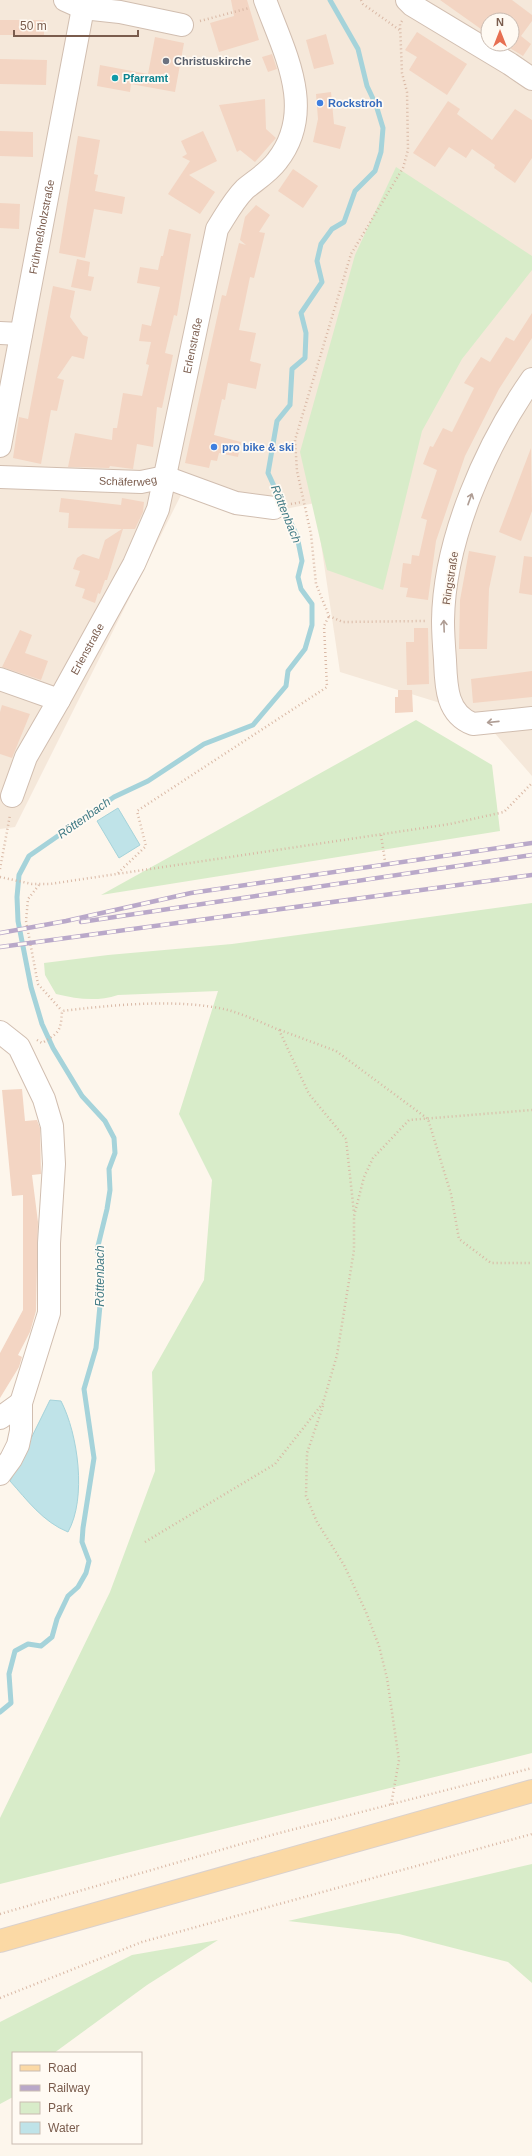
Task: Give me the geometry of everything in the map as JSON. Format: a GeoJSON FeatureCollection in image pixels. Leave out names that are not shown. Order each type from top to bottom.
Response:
{"type":"FeatureCollection","features":[{"type":"Feature","properties":{"kind":"main road"},"geometry":{"type":"LineString","coordinates":[[0,1941],[532,1791]]}},
{"type":"Feature","properties":{"kind":"street","name":"Erlenstraße"},"geometry":{"type":"LineString","coordinates":[[12,796],[26,757],[134,564],[158,509],[217,229],[232,204],[277,161],[295,127],[297,100],[292,67],[266,2]]}},
{"type":"Feature","properties":{"kind":"street"},"geometry":{"type":"LineString","coordinates":[[410,3],[510,64],[532,80]]}},
{"type":"Feature","properties":{"kind":"street"},"geometry":{"type":"LineString","coordinates":[[74,4],[119,6],[182,26]]}},
{"type":"Feature","properties":{"kind":"street","name":"Frühmeßholzstraße"},"geometry":{"type":"LineString","coordinates":[[0,446],[10,333],[74,4]]}},
{"type":"Feature","properties":{"kind":"street","name":"Ringstraße"},"geometry":{"type":"LineString","coordinates":[[532,379],[494,440],[458,532],[447,585],[443,620],[446,676],[449,699],[455,711],[464,721],[474,724],[532,718]]}},
{"type":"Feature","properties":{"kind":"street","name":"Schäferweg"},"geometry":{"type":"LineString","coordinates":[[0,477],[141,482],[165,477],[236,503],[283,506]]}},
{"type":"Feature","properties":{"kind":"street"},"geometry":{"type":"LineString","coordinates":[[0,679],[59,700]]}},
{"type":"Feature","properties":{"kind":"street"},"geometry":{"type":"LineString","coordinates":[[0,1032],[19,1047],[44,1099],[52,1126],[54,1164],[49,1244],[49,1313],[21,1403],[21,1431],[18,1445],[11,1459],[0,1474]]}},
{"type":"Feature","properties":{"kind":"street"},"geometry":{"type":"LineString","coordinates":[[0,1418],[21,1403]]}},
{"type":"Feature","properties":{"kind":"path"},"geometry":{"type":"LineString","coordinates":[[361,0],[364,4],[401,31]]}},
{"type":"Feature","properties":{"kind":"path"},"geometry":{"type":"LineString","coordinates":[[182,26],[266,2]]}},
{"type":"Feature","properties":{"kind":"path"},"geometry":{"type":"LineString","coordinates":[[410,3],[400,24],[402,73],[408,92],[408,150],[403,168],[348,261],[295,440],[297,470],[302,502],[311,534],[316,584],[329,616],[343,622],[443,620]]}},
{"type":"Feature","properties":{"kind":"path"},"geometry":{"type":"LineString","coordinates":[[283,506],[302,502]]}},
{"type":"Feature","properties":{"kind":"path"},"geometry":{"type":"LineString","coordinates":[[117,874],[146,846],[137,811],[327,687],[324,626],[329,616]]}},
{"type":"Feature","properties":{"kind":"path"},"geometry":{"type":"LineString","coordinates":[[0,877],[32,884],[40,884],[117,874],[450,824],[504,812],[532,783]]}},
{"type":"Feature","properties":{"kind":"path"},"geometry":{"type":"LineString","coordinates":[[0,869],[1,857],[9,829],[12,796]]}},
{"type":"Feature","properties":{"kind":"path"},"geometry":{"type":"LineString","coordinates":[[381,835],[385,861]]}},
{"type":"Feature","properties":{"kind":"path"},"geometry":{"type":"LineString","coordinates":[[40,884],[28,899],[26,920],[38,984],[62,1011],[61,1026],[52,1037],[45,1041]]}},
{"type":"Feature","properties":{"kind":"path"},"geometry":{"type":"LineString","coordinates":[[62,1011],[111,1005],[185,1005],[228,1010],[336,1051],[428,1119],[451,1194],[460,1239],[491,1263],[532,1263]]}},
{"type":"Feature","properties":{"kind":"path"},"geometry":{"type":"LineString","coordinates":[[279,1030],[310,1094],[346,1139],[354,1216],[354,1250],[338,1355],[307,1453],[306,1496],[312,1511],[344,1565],[366,1612],[379,1646],[387,1678],[399,1760],[391,1805]]}},
{"type":"Feature","properties":{"kind":"path"},"geometry":{"type":"LineString","coordinates":[[354,1216],[364,1177],[373,1158],[408,1120],[532,1110]]}},
{"type":"Feature","properties":{"kind":"path"},"geometry":{"type":"LineString","coordinates":[[145,1542],[275,1464],[324,1403]]}},
{"type":"Feature","properties":{"kind":"path"},"geometry":{"type":"LineString","coordinates":[[0,1914],[272,1835],[532,1768]]}},
{"type":"Feature","properties":{"kind":"path"},"geometry":{"type":"LineString","coordinates":[[0,1998],[142,1942],[532,1834]]}},
{"type":"Feature","properties":{"kind":"shaded area"},"geometry":{"type":"Polygon","coordinates":[[[0,0],[532,0],[532,776],[479,715],[340,672],[315,503],[275,511],[185,487],[15,827],[0,829],[0,0]]]}},
{"type":"Feature","properties":{"kind":"green space"},"geometry":{"type":"Polygon","coordinates":[[[396,167],[532,256],[532,270],[462,359],[422,431],[383,590],[327,570],[300,452],[355,255],[396,167]]]}},
{"type":"Feature","properties":{"kind":"green space"},"geometry":{"type":"Polygon","coordinates":[[[416,720],[492,765],[500,831],[101,895],[416,720]]]}},
{"type":"Feature","properties":{"kind":"green space"},"geometry":{"type":"Polygon","coordinates":[[[532,903],[532,1753],[0,1884],[0,1818],[110,1592],[155,1471],[152,1372],[204,1280],[212,1180],[179,1114],[218,991],[118,995],[95,999],[72,997],[56,994],[45,975],[44,963],[108,955],[232,944],[532,903]]]}},
{"type":"Feature","properties":{"kind":"green space"},"geometry":{"type":"Polygon","coordinates":[[[532,1864],[532,1983],[508,1962],[399,1934],[288,1921],[532,1864]]]}},
{"type":"Feature","properties":{"kind":"green space"},"geometry":{"type":"Polygon","coordinates":[[[218,1940],[147,1985],[55,2052],[12,2052],[12,2098],[0,2104],[0,2022],[132,1955],[218,1940]]]}},
{"type":"Feature","properties":{"kind":"water"},"geometry":{"type":"Polygon","coordinates":[[[118,808],[140,845],[119,858],[97,821],[118,808]]]}},
{"type":"Feature","properties":{"kind":"water"},"geometry":{"type":"Polygon","coordinates":[[[50,1400],[61,1401],[67,1415],[76,1448],[79,1484],[74,1518],[68,1532],[59,1528],[43,1516],[29,1503],[10,1481],[50,1400]]]}},
{"type":"Feature","properties":{"kind":"building"},"geometry":{"type":"Polygon","coordinates":[[[231,0],[247,0],[259,40],[219,52],[210,23],[234,16],[231,0]]]}},
{"type":"Feature","properties":{"kind":"building"},"geometry":{"type":"Polygon","coordinates":[[[440,0],[512,0],[532,15],[532,21],[521,36],[531,44],[523,56],[516,52],[520,52],[520,12],[480,12],[480,28],[440,0]]]}},
{"type":"Feature","properties":{"kind":"building"},"geometry":{"type":"Polygon","coordinates":[[[0,20],[44,20],[44,35],[0,35],[0,20]]]}},
{"type":"Feature","properties":{"kind":"building"},"geometry":{"type":"Polygon","coordinates":[[[417,32],[467,64],[447,95],[409,70],[417,57],[405,50],[417,32]]]}},
{"type":"Feature","properties":{"kind":"building"},"geometry":{"type":"Polygon","coordinates":[[[326,34],[334,64],[314,69],[306,40],[326,34]]]}},
{"type":"Feature","properties":{"kind":"building","name":"Christuskirche"},"geometry":{"type":"Polygon","coordinates":[[[155,37],[184,43],[175,92],[131,84],[130,92],[97,86],[100,65],[148,74],[155,37]]]}},
{"type":"Feature","properties":{"kind":"building"},"geometry":{"type":"Polygon","coordinates":[[[272,54],[277,69],[268,72],[262,57],[272,54]]]}},
{"type":"Feature","properties":{"kind":"building"},"geometry":{"type":"Polygon","coordinates":[[[0,59],[47,60],[46,85],[0,84],[0,59]]]}},
{"type":"Feature","properties":{"kind":"building"},"geometry":{"type":"Polygon","coordinates":[[[331,92],[334,124],[346,127],[340,149],[313,142],[318,119],[316,94],[331,92]]]}},
{"type":"Feature","properties":{"kind":"building"},"geometry":{"type":"Polygon","coordinates":[[[265,99],[266,129],[276,138],[255,162],[240,150],[237,152],[219,105],[265,99]]]}},
{"type":"Feature","properties":{"kind":"building"},"geometry":{"type":"Polygon","coordinates":[[[448,101],[460,109],[457,114],[492,140],[515,109],[532,120],[532,158],[515,183],[494,168],[495,165],[472,149],[466,158],[449,147],[435,167],[413,153],[448,101]]]}},
{"type":"Feature","properties":{"kind":"building"},"geometry":{"type":"Polygon","coordinates":[[[0,131],[33,132],[33,157],[0,156],[0,131]]]}},
{"type":"Feature","properties":{"kind":"building"},"geometry":{"type":"Polygon","coordinates":[[[203,131],[217,161],[189,175],[215,192],[200,214],[168,194],[190,161],[182,157],[187,154],[181,141],[203,131]]]}},
{"type":"Feature","properties":{"kind":"building"},"geometry":{"type":"Polygon","coordinates":[[[78,136],[100,140],[94,174],[98,175],[95,191],[125,197],[122,214],[94,209],[85,258],[59,253],[78,136]]]}},
{"type":"Feature","properties":{"kind":"building"},"geometry":{"type":"Polygon","coordinates":[[[293,169],[318,186],[303,208],[278,191],[293,169]]]}},
{"type":"Feature","properties":{"kind":"building"},"geometry":{"type":"Polygon","coordinates":[[[0,203],[20,204],[19,229],[0,228],[0,203]]]}},
{"type":"Feature","properties":{"kind":"building"},"geometry":{"type":"Polygon","coordinates":[[[256,205],[270,215],[259,232],[265,233],[254,278],[250,277],[239,330],[256,333],[250,361],[261,364],[256,389],[228,383],[225,400],[222,399],[214,435],[241,442],[238,457],[219,453],[217,461],[211,460],[209,468],[185,463],[222,295],[226,296],[239,243],[246,245],[240,240],[245,217],[256,205]]]}},
{"type":"Feature","properties":{"kind":"building"},"geometry":{"type":"Polygon","coordinates":[[[169,229],[191,234],[177,316],[174,315],[165,353],[173,355],[162,408],[157,407],[153,447],[137,444],[133,469],[110,466],[109,468],[68,467],[75,433],[112,440],[113,428],[117,428],[123,393],[142,396],[149,365],[146,364],[151,342],[139,341],[142,324],[151,326],[160,287],[137,283],[140,267],[158,270],[161,256],[163,256],[169,229]]]}},
{"type":"Feature","properties":{"kind":"building"},"geometry":{"type":"Polygon","coordinates":[[[77,259],[90,262],[88,276],[94,277],[91,291],[71,287],[77,259]]]}},
{"type":"Feature","properties":{"kind":"building"},"geometry":{"type":"Polygon","coordinates":[[[53,286],[75,291],[70,317],[83,335],[88,337],[84,359],[72,356],[57,378],[64,380],[57,411],[51,410],[41,464],[13,458],[19,417],[28,419],[53,286]]]}},
{"type":"Feature","properties":{"kind":"building"},"geometry":{"type":"Polygon","coordinates":[[[532,313],[532,338],[499,389],[465,456],[436,541],[428,600],[406,597],[408,588],[400,587],[403,563],[411,564],[412,555],[419,556],[427,520],[421,518],[437,470],[423,464],[430,446],[433,447],[443,428],[452,432],[474,388],[464,383],[481,357],[490,362],[506,337],[514,341],[532,313]]]}},
{"type":"Feature","properties":{"kind":"building"},"geometry":{"type":"Polygon","coordinates":[[[531,448],[532,511],[521,541],[499,532],[531,448]]]}},
{"type":"Feature","properties":{"kind":"building"},"geometry":{"type":"Polygon","coordinates":[[[61,498],[121,505],[122,498],[144,502],[143,512],[135,529],[123,529],[107,580],[105,580],[100,594],[98,593],[95,603],[82,598],[85,589],[75,586],[80,571],[73,569],[77,558],[83,554],[99,559],[105,540],[122,529],[68,528],[69,513],[59,512],[61,498]]]}},
{"type":"Feature","properties":{"kind":"building"},"geometry":{"type":"Polygon","coordinates":[[[469,551],[496,556],[489,589],[487,649],[459,649],[460,600],[469,551]]]}},
{"type":"Feature","properties":{"kind":"building"},"geometry":{"type":"Polygon","coordinates":[[[524,556],[532,557],[532,595],[519,593],[524,556]]]}},
{"type":"Feature","properties":{"kind":"building"},"geometry":{"type":"Polygon","coordinates":[[[414,628],[428,628],[429,684],[407,685],[406,642],[414,642],[414,628]]]}},
{"type":"Feature","properties":{"kind":"building"},"geometry":{"type":"Polygon","coordinates":[[[20,630],[32,635],[25,653],[48,661],[41,680],[2,667],[20,630]]]}},
{"type":"Feature","properties":{"kind":"building"},"geometry":{"type":"Polygon","coordinates":[[[532,671],[532,697],[473,703],[471,679],[532,671]]]}},
{"type":"Feature","properties":{"kind":"building"},"geometry":{"type":"Polygon","coordinates":[[[398,690],[412,690],[413,712],[395,713],[395,697],[398,697],[398,690]]]}},
{"type":"Feature","properties":{"kind":"building"},"geometry":{"type":"Polygon","coordinates":[[[2,705],[30,714],[12,758],[0,754],[0,712],[2,705]]]}},
{"type":"Feature","properties":{"kind":"building"},"geometry":{"type":"Polygon","coordinates":[[[22,1089],[25,1121],[37,1120],[40,1128],[41,1174],[32,1175],[38,1222],[36,1311],[30,1332],[18,1355],[22,1357],[19,1367],[0,1398],[0,1353],[23,1310],[23,1195],[12,1196],[2,1090],[22,1089]]]}},
{"type":"Feature","properties":{"kind":"waterway","name":"Röttenbach"},"geometry":{"type":"LineString","coordinates":[[0,1712],[11,1703],[9,1674],[15,1651],[28,1644],[41,1646],[52,1637],[57,1619],[68,1596],[78,1587],[86,1573],[89,1561],[82,1542],[94,1458],[84,1389],[96,1348],[102,1284],[101,1264],[97,1250],[110,1190],[109,1169],[115,1153],[114,1138],[105,1121],[82,1096],[53,1048],[42,1024],[31,987],[18,921],[17,897],[19,875],[29,856],[114,797],[148,781],[204,744],[253,725],[286,686],[288,671],[305,649],[312,625],[312,604],[301,589],[298,577],[302,561],[297,536],[268,473],[277,421],[290,405],[292,369],[305,358],[306,333],[301,313],[322,282],[317,261],[321,244],[332,229],[344,222],[355,191],[375,171],[381,152],[383,128],[376,105],[367,86],[358,49],[330,0]]}},
{"type":"Feature","properties":{"kind":"railway"},"geometry":{"type":"LineString","coordinates":[[0,933],[66,921],[191,893],[532,843]]}},
{"type":"Feature","properties":{"kind":"railway"},"geometry":{"type":"LineString","coordinates":[[81,922],[532,855]]}},
{"type":"Feature","properties":{"kind":"railway"},"geometry":{"type":"LineString","coordinates":[[0,947],[532,875]]}},
{"type":"Feature","properties":{"kind":"place","name":"Christuskirche"},"geometry":{"type":"Point","coordinates":[166,61]}},
{"type":"Feature","properties":{"kind":"place","name":"Pfarramt"},"geometry":{"type":"Point","coordinates":[115,78]}},
{"type":"Feature","properties":{"kind":"place","name":"Rockstroh"},"geometry":{"type":"Point","coordinates":[320,103]}},
{"type":"Feature","properties":{"kind":"place","name":"pro bike & ski"},"geometry":{"type":"Point","coordinates":[214,447]}}]}
